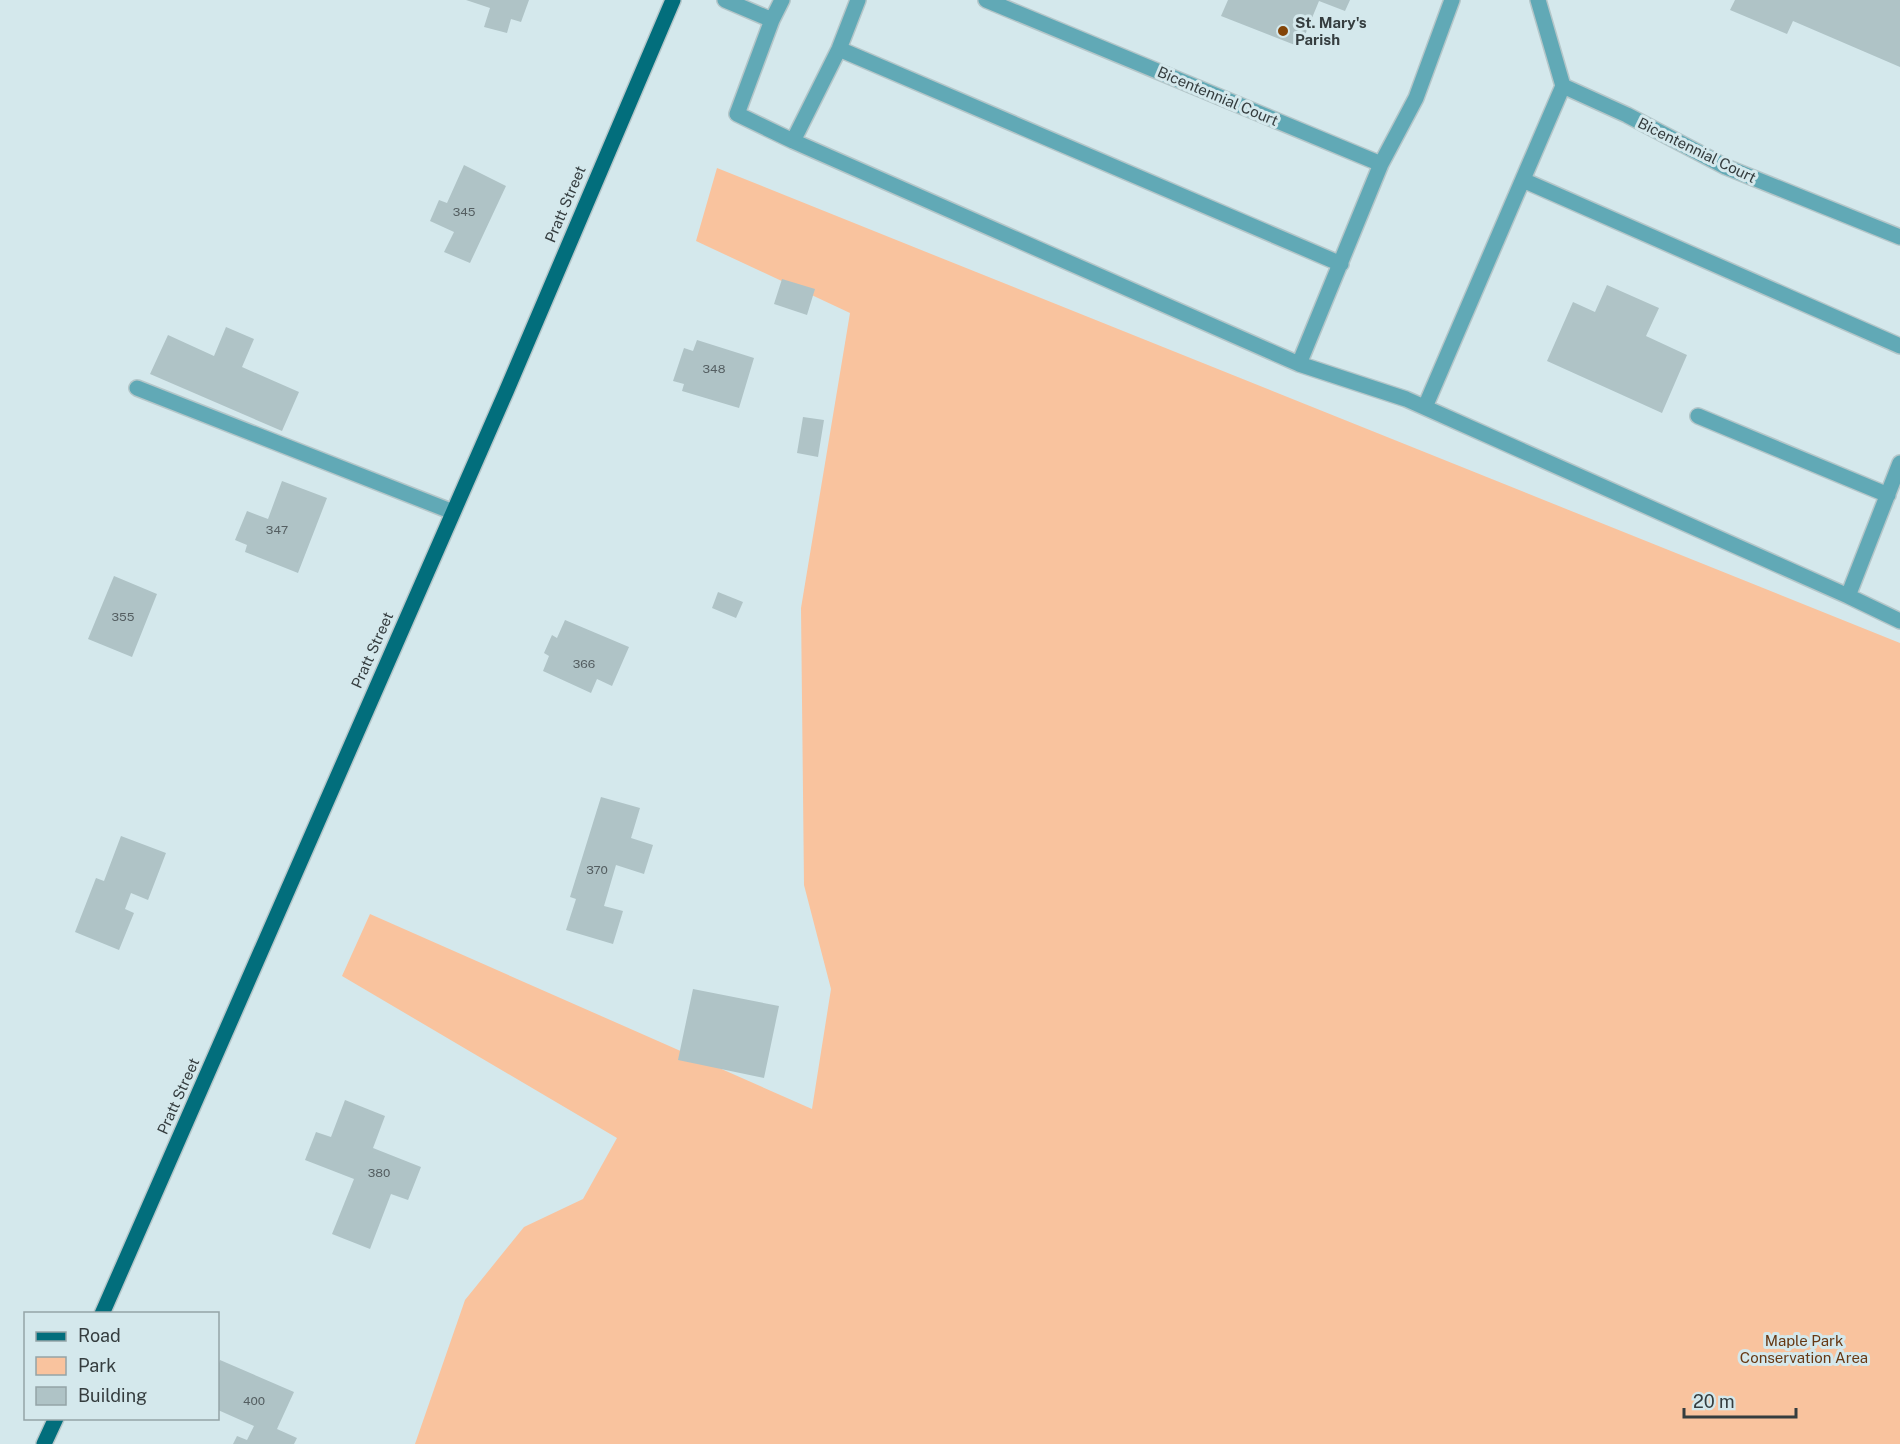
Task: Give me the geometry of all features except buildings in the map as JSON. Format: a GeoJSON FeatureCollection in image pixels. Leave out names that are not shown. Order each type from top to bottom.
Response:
{"type":"FeatureCollection","features":[{"type":"Feature","properties":{"kind":"main road","name":"Pratt Street"},"geometry":{"type":"LineString","coordinates":[[103,1312],[511,382],[673,0]]}},
{"type":"Feature","properties":{"kind":"main road"},"geometry":{"type":"LineString","coordinates":[[44,1444],[56,1420]]}},
{"type":"Feature","properties":{"kind":"lane"},"geometry":{"type":"LineString","coordinates":[[725,0],[772,20]]}},
{"type":"Feature","properties":{"kind":"lane"},"geometry":{"type":"LineString","coordinates":[[782,0],[772,20],[737,114],[793,141],[1299,364],[1425,407],[1900,621]]}},
{"type":"Feature","properties":{"kind":"lane"},"geometry":{"type":"LineString","coordinates":[[793,141],[838,49],[858,0]]}},
{"type":"Feature","properties":{"kind":"lane","name":"Bicentennial Court"},"geometry":{"type":"LineString","coordinates":[[986,0],[1380,164]]}},
{"type":"Feature","properties":{"kind":"lane"},"geometry":{"type":"LineString","coordinates":[[1299,364],[1380,164],[1416,98],[1452,0]]}},
{"type":"Feature","properties":{"kind":"lane"},"geometry":{"type":"LineString","coordinates":[[1425,407],[1563,86],[1538,0]]}},
{"type":"Feature","properties":{"kind":"lane"},"geometry":{"type":"LineString","coordinates":[[838,49],[1341,264]]}},
{"type":"Feature","properties":{"kind":"lane","name":"Bicentennial Court"},"geometry":{"type":"LineString","coordinates":[[1563,86],[1627,115],[1726,167],[1900,237]]}},
{"type":"Feature","properties":{"kind":"lane"},"geometry":{"type":"LineString","coordinates":[[1523,180],[1900,346]]}},
{"type":"Feature","properties":{"kind":"lane"},"geometry":{"type":"LineString","coordinates":[[137,388],[453,512]]}},
{"type":"Feature","properties":{"kind":"lane"},"geometry":{"type":"LineString","coordinates":[[1698,416],[1888,495]]}},
{"type":"Feature","properties":{"kind":"lane"},"geometry":{"type":"LineString","coordinates":[[1848,596],[1900,463]]}},
{"type":"Feature","properties":{"kind":"green space","name":"Maple Park Conservation Area"},"geometry":{"type":"Polygon","coordinates":[[[717,168],[1900,643],[1900,1444],[415,1444],[465,1300],[524,1227],[583,1199],[617,1138],[342,976],[370,914],[812,1109],[831,989],[804,885],[801,608],[850,313],[696,241],[717,168]]]}},
{"type":"Feature","properties":{"kind":"place","name":"St. Mary's Parish"},"geometry":{"type":"Point","coordinates":[1283,31]}}]}
